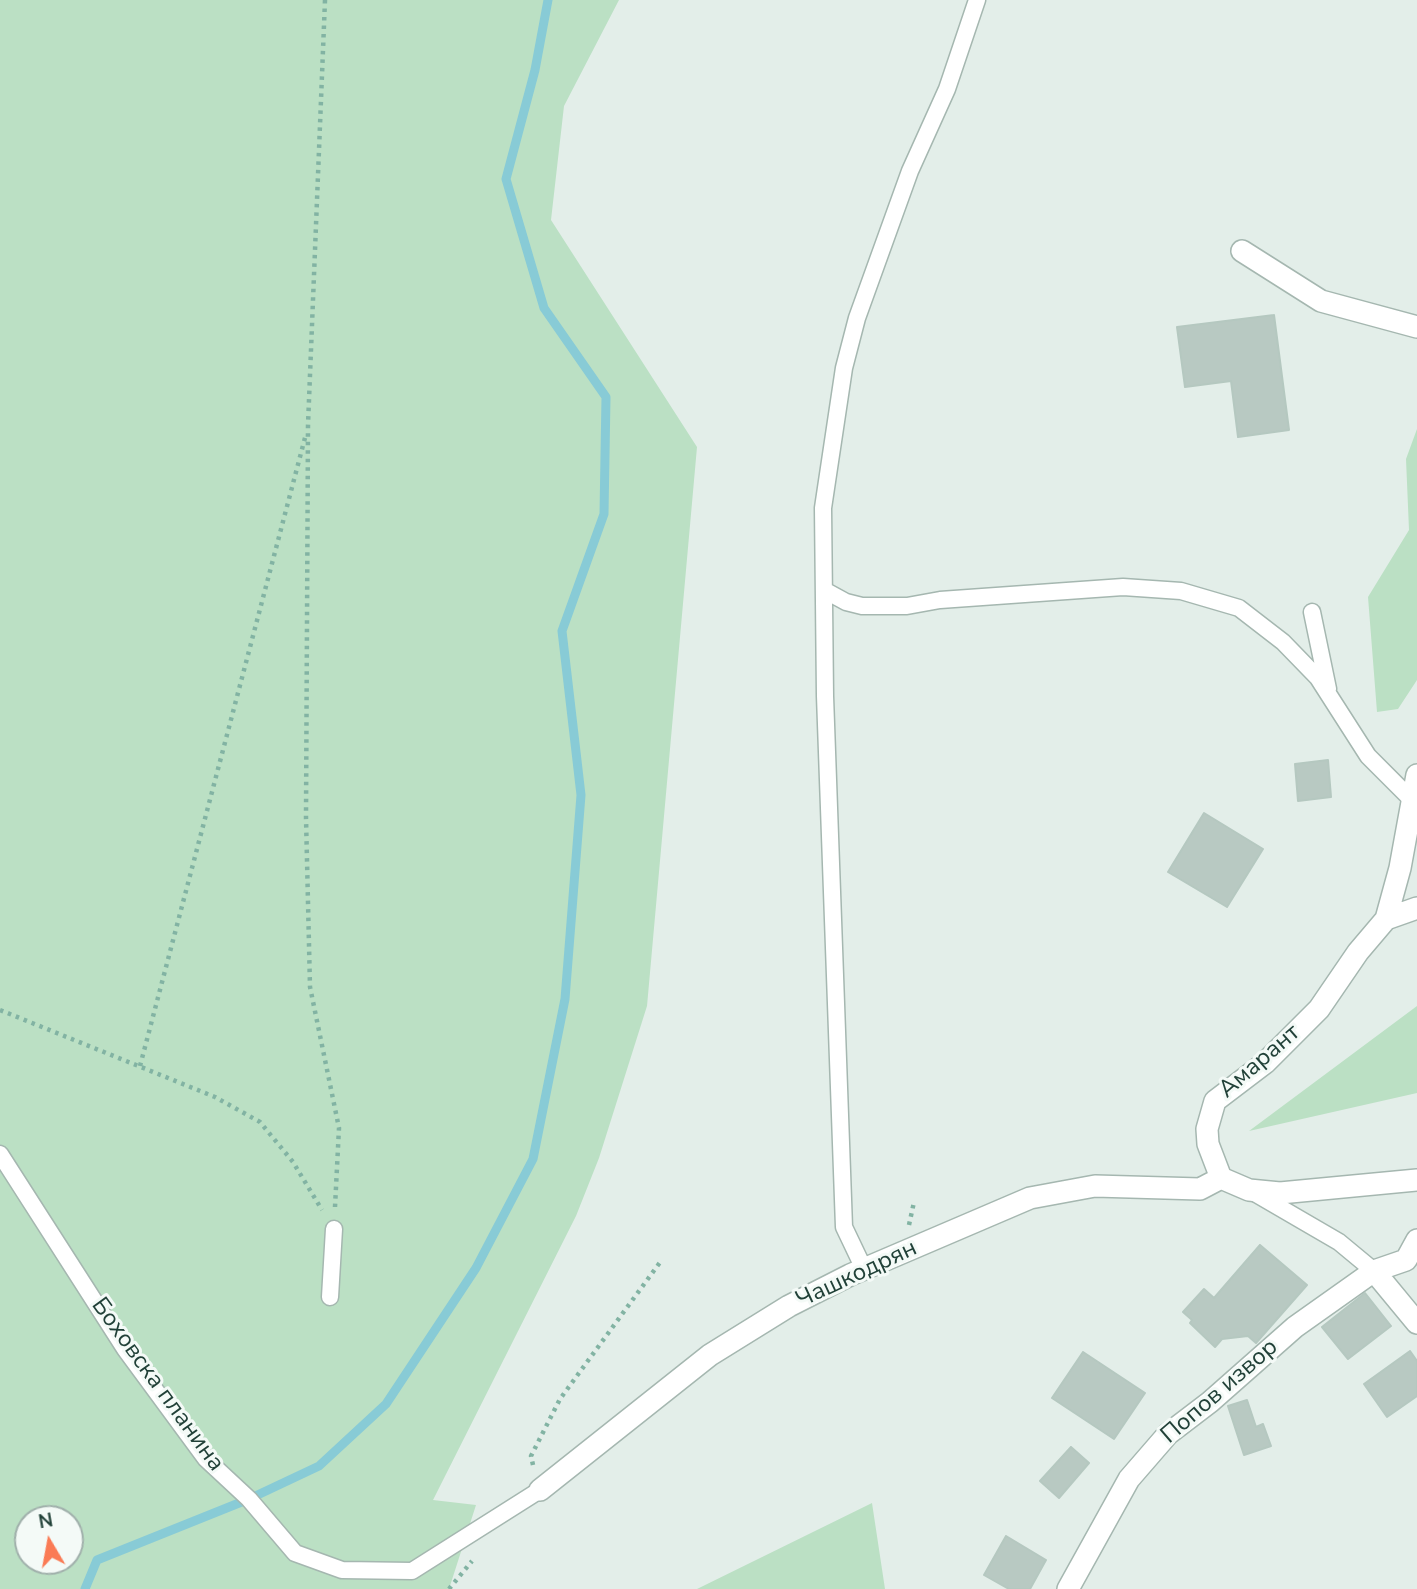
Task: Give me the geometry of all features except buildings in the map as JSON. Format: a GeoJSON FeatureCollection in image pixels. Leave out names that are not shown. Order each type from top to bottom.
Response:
{"type":"FeatureCollection","features":[{"type":"Feature","properties":{"kind":"street"},"geometry":{"type":"LineString","coordinates":[[1242,251],[1321,301],[1417,327]]}},
{"type":"Feature","properties":{"kind":"street","name":"Амарант"},"geometry":{"type":"LineString","coordinates":[[1221,1178],[1207,1136],[1215,1101],[1265,1063],[1319,1009],[1358,952],[1386,919],[1400,868],[1417,775]]}},
{"type":"Feature","properties":{"kind":"street"},"geometry":{"type":"LineString","coordinates":[[1386,919],[1417,908]]}},
{"type":"Feature","properties":{"kind":"street"},"geometry":{"type":"LineString","coordinates":[[1221,1178],[1250,1190],[1280,1193],[1417,1180]]}},
{"type":"Feature","properties":{"kind":"street","name":"Чашкодрян"},"geometry":{"type":"LineString","coordinates":[[540,1490],[710,1355],[789,1306],[864,1269],[1030,1198],[1095,1186],[1200,1189],[1221,1178]]}},
{"type":"Feature","properties":{"kind":"street","name":"Попов извор"},"geometry":{"type":"LineString","coordinates":[[1068,1589],[1129,1479],[1168,1434],[1210,1402],[1294,1327],[1374,1271],[1406,1260],[1417,1240]]}},
{"type":"Feature","properties":{"kind":"street"},"geometry":{"type":"LineString","coordinates":[[1374,1271],[1417,1323]]}},
{"type":"Feature","properties":{"kind":"lane"},"geometry":{"type":"LineString","coordinates":[[864,1269],[844,1227],[825,696],[823,508],[844,368],[857,318],[910,171],[947,89],[977,0]]}},
{"type":"Feature","properties":{"kind":"lane"},"geometry":{"type":"LineString","coordinates":[[824,590],[846,602],[862,606],[907,606],[940,600],[1123,587],[1181,591],[1239,608],[1283,642],[1318,678],[1368,756],[1412,800]]}},
{"type":"Feature","properties":{"kind":"lane"},"geometry":{"type":"LineString","coordinates":[[1312,612],[1330,695]]}},
{"type":"Feature","properties":{"kind":"lane","name":"Боховска планина"},"geometry":{"type":"LineString","coordinates":[[0,1154],[125,1349],[206,1459],[249,1499],[295,1553],[342,1570],[412,1572],[540,1490]]}},
{"type":"Feature","properties":{"kind":"lane"},"geometry":{"type":"LineString","coordinates":[[1250,1190],[1339,1242],[1374,1271]]}},
{"type":"Feature","properties":{"kind":"lane"},"geometry":{"type":"LineString","coordinates":[[330,1297],[334,1229]]}},
{"type":"Feature","properties":{"kind":"path"},"geometry":{"type":"LineString","coordinates":[[325,0],[308,425],[306,818],[310,987],[339,1128],[334,1229]]}},
{"type":"Feature","properties":{"kind":"path"},"geometry":{"type":"LineString","coordinates":[[140,1066],[308,425]]}},
{"type":"Feature","properties":{"kind":"path"},"geometry":{"type":"LineString","coordinates":[[0,1010],[215,1097],[260,1122],[293,1162],[334,1229]]}},
{"type":"Feature","properties":{"kind":"path"},"geometry":{"type":"LineString","coordinates":[[540,1490],[531,1457],[560,1398],[661,1261]]}},
{"type":"Feature","properties":{"kind":"path"},"geometry":{"type":"LineString","coordinates":[[449,1589],[474,1559]]}},
{"type":"Feature","properties":{"kind":"green space"},"geometry":{"type":"Polygon","coordinates":[[[0,0],[619,0],[564,106],[551,220],[697,447],[647,1006],[599,1158],[576,1216],[433,1500],[476,1505],[449,1589],[0,1589],[0,0]]]}},
{"type":"Feature","properties":{"kind":"green space"},"geometry":{"type":"Polygon","coordinates":[[[1417,429],[1417,680],[1398,709],[1377,712],[1368,597],[1409,530],[1406,459],[1417,429]]]}},
{"type":"Feature","properties":{"kind":"green space"},"geometry":{"type":"Polygon","coordinates":[[[1417,1006],[1417,1093],[1249,1131],[1417,1006]]]}},
{"type":"Feature","properties":{"kind":"green space"},"geometry":{"type":"Polygon","coordinates":[[[872,1503],[885,1589],[697,1589],[872,1503]]]}},
{"type":"Feature","properties":{"kind":"waterway"},"geometry":{"type":"LineString","coordinates":[[85,1589],[97,1560],[249,1499],[319,1466],[386,1404],[476,1268],[533,1159],[565,999],[581,795],[562,631],[604,514],[606,397],[544,308],[506,179],[535,70],[548,0]]}}]}
